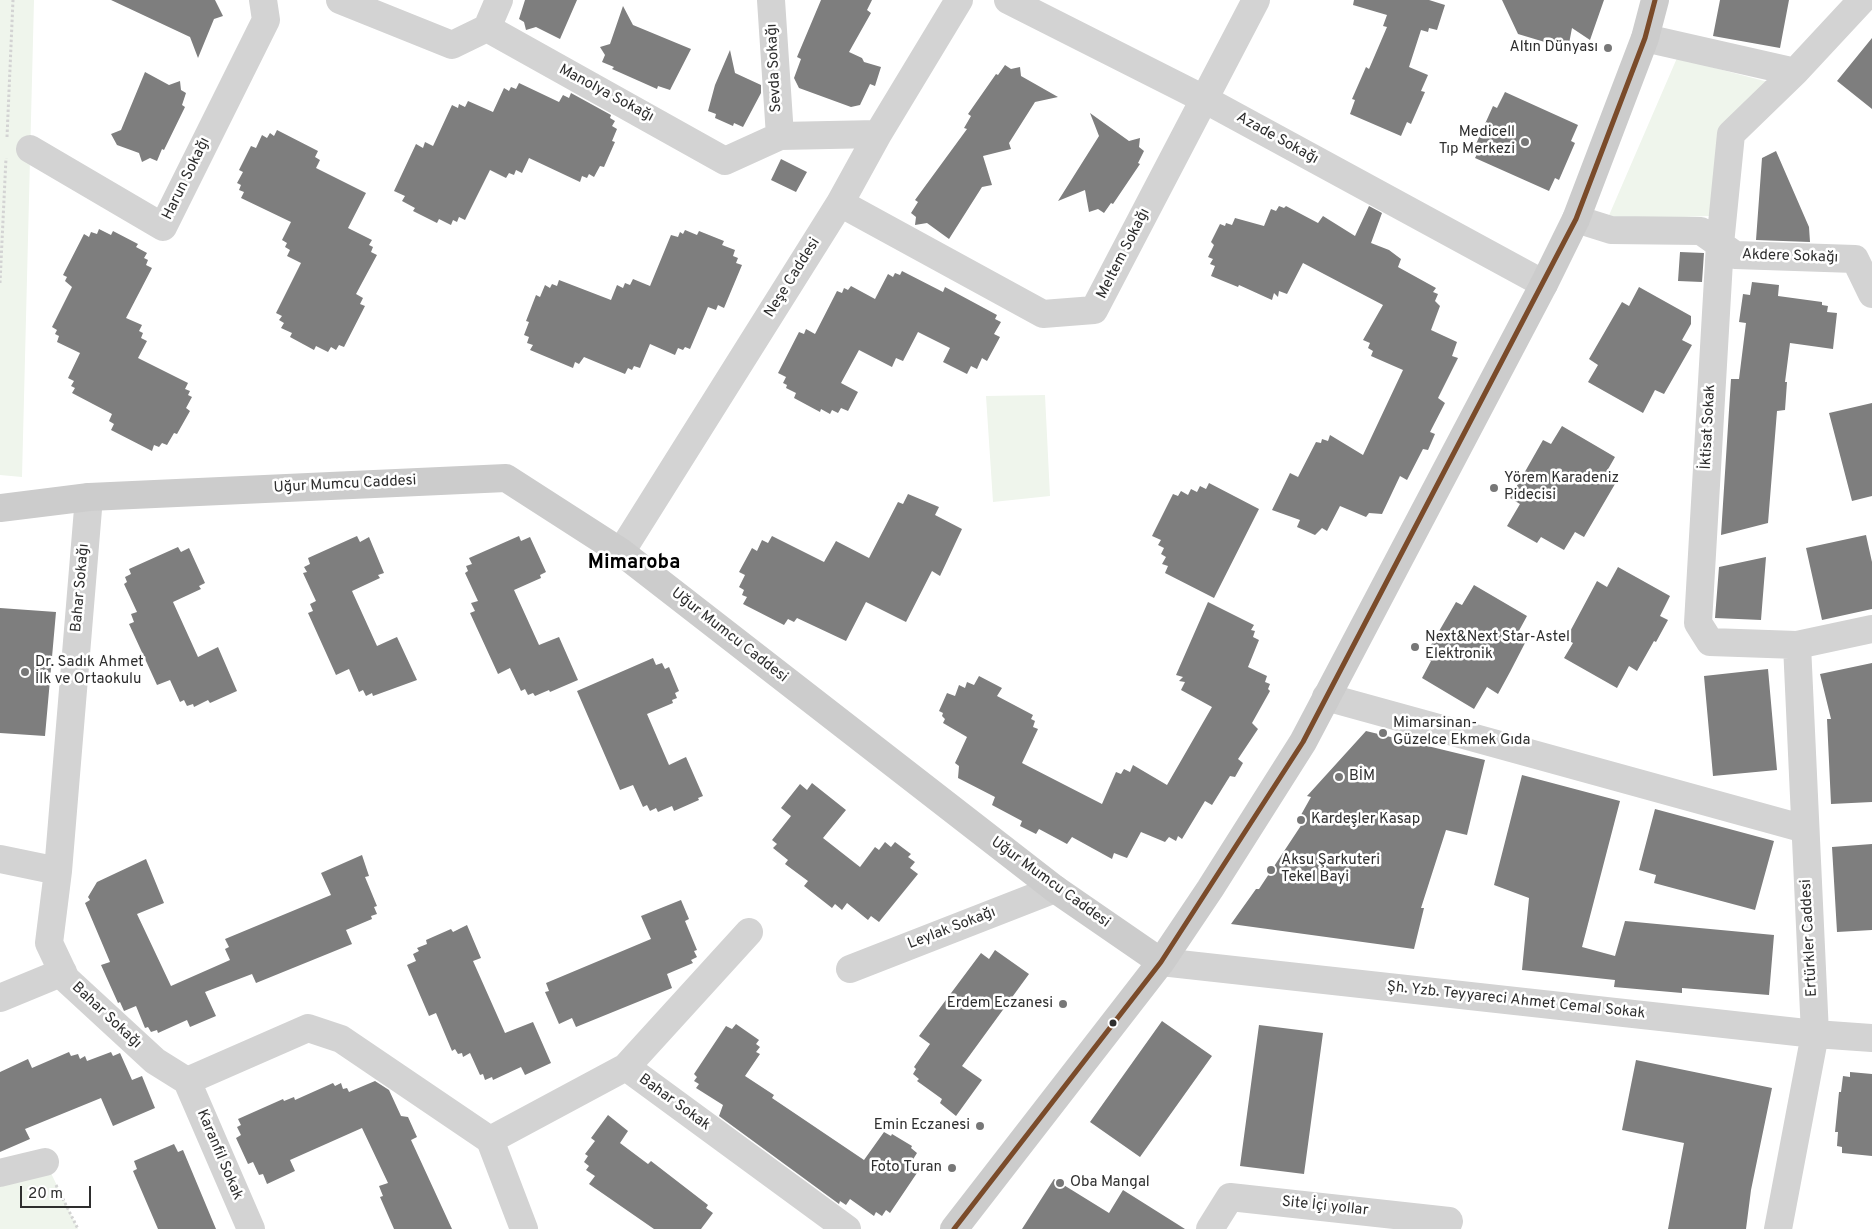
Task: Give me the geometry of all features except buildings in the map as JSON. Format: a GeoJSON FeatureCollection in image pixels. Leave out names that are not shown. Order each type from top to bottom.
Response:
{"type":"FeatureCollection","features":[{"type":"Feature","properties":{"kind":"main road"},"geometry":{"type":"LineString","coordinates":[[954,1229],[1160,962],[1210,889],[1303,742],[1544,284],[1576,219],[1645,38],[1655,0]]}},
{"type":"Feature","properties":{"kind":"main road","name":"Uğur Mumcu Caddesi"},"geometry":{"type":"LineString","coordinates":[[0,508],[89,497],[506,478],[621,552],[1055,889],[1160,962]]}},
{"type":"Feature","properties":{"kind":"street"},"geometry":{"type":"LineString","coordinates":[[340,0],[452,46],[487,28],[499,0]]}},
{"type":"Feature","properties":{"kind":"street","name":"Sevda Sokağı"},"geometry":{"type":"LineString","coordinates":[[771,0],[780,136]]}},
{"type":"Feature","properties":{"kind":"street","name":"Neşe Caddesi"},"geometry":{"type":"LineString","coordinates":[[621,552],[840,203],[878,134],[959,0]]}},
{"type":"Feature","properties":{"kind":"street","name":"Azade Sokağı"},"geometry":{"type":"LineString","coordinates":[[1008,0],[1204,99],[1544,284]]}},
{"type":"Feature","properties":{"kind":"street","name":"Meltem Sokağı"},"geometry":{"type":"LineString","coordinates":[[840,203],[1042,314],[1094,310],[1256,0]]}},
{"type":"Feature","properties":{"kind":"street","name":"İktisat Sokak"},"geometry":{"type":"LineString","coordinates":[[1862,0],[1795,72],[1731,134],[1720,244],[1698,623],[1710,642],[1797,645],[1872,629]]}},
{"type":"Feature","properties":{"kind":"street","name":"Harun Sokağı"},"geometry":{"type":"LineString","coordinates":[[30,149],[163,227],[264,10]]}},
{"type":"Feature","properties":{"kind":"street","name":"Manolya Sokağı"},"geometry":{"type":"LineString","coordinates":[[487,28],[725,161],[780,136],[878,134]]}},
{"type":"Feature","properties":{"kind":"street"},"geometry":{"type":"LineString","coordinates":[[1645,38],[1795,72]]}},
{"type":"Feature","properties":{"kind":"street","name":"Akdere Sokağı"},"geometry":{"type":"LineString","coordinates":[[1576,219],[1611,230],[1701,231],[1735,256],[1855,259],[1872,294]]}},
{"type":"Feature","properties":{"kind":"street","name":"Bahar Sokağı"},"geometry":{"type":"LineString","coordinates":[[89,497],[58,871],[49,943],[66,979],[155,1062],[187,1081]]}},
{"type":"Feature","properties":{"kind":"street","name":"Ertürkler Caddesi"},"geometry":{"type":"LineString","coordinates":[[1778,1229],[1814,1034],[1797,645]]}},
{"type":"Feature","properties":{"kind":"street"},"geometry":{"type":"LineString","coordinates":[[1326,697],[1805,829]]}},
{"type":"Feature","properties":{"kind":"street"},"geometry":{"type":"LineString","coordinates":[[0,859],[58,871]]}},
{"type":"Feature","properties":{"kind":"street","name":"Leylak Sokağı"},"geometry":{"type":"LineString","coordinates":[[850,969],[1055,889]]}},
{"type":"Feature","properties":{"kind":"street"},"geometry":{"type":"LineString","coordinates":[[626,1067],[749,932]]}},
{"type":"Feature","properties":{"kind":"street","name":"Şh. Yzb. Teyyareci Ahmet Cemal Sokak"},"geometry":{"type":"LineString","coordinates":[[1160,962],[1814,1034],[1872,1038]]}},
{"type":"Feature","properties":{"kind":"street"},"geometry":{"type":"LineString","coordinates":[[0,998],[63,972]]}},
{"type":"Feature","properties":{"kind":"street"},"geometry":{"type":"LineString","coordinates":[[187,1081],[308,1028],[341,1039],[490,1140],[524,1229]]}},
{"type":"Feature","properties":{"kind":"street","name":"Bahar Sokak"},"geometry":{"type":"LineString","coordinates":[[490,1140],[626,1067],[847,1229]]}},
{"type":"Feature","properties":{"kind":"street","name":"Karanfil Sokak"},"geometry":{"type":"LineString","coordinates":[[187,1081],[251,1229]]}},
{"type":"Feature","properties":{"kind":"street"},"geometry":{"type":"LineString","coordinates":[[0,1173],[45,1162]]}},
{"type":"Feature","properties":{"kind":"street","name":"Site İçi yollar"},"geometry":{"type":"LineString","coordinates":[[1210,1229],[1230,1197],[1449,1221],[1446,1229]]}},
{"type":"Feature","properties":{"kind":"path"},"geometry":{"type":"LineString","coordinates":[[45,1162],[78,1229]]}},
{"type":"Feature","properties":{"kind":"shaded area"},"geometry":{"type":"Polygon","coordinates":[[[0,0],[34,0],[22,477],[0,475],[0,0]]]}},
{"type":"Feature","properties":{"kind":"shaded area"},"geometry":{"type":"Polygon","coordinates":[[[1677,58],[1768,82],[1723,128],[1709,216],[1607,220],[1677,58]]]}},
{"type":"Feature","properties":{"kind":"shaded area"},"geometry":{"type":"Polygon","coordinates":[[[1045,395],[1050,496],[993,502],[986,396],[1045,395]]]}},
{"type":"Feature","properties":{"kind":"shaded area"},"geometry":{"type":"Polygon","coordinates":[[[49,1169],[78,1229],[0,1229],[0,1186],[49,1169]]]}},
{"type":"Feature","properties":{"kind":"transit line"},"geometry":{"type":"LineString","coordinates":[[954,1229],[1161,962],[1303,742],[1576,219],[1645,38],[1655,0]]}},
{"type":"Feature","properties":{"kind":"place","name":"Altın Dünyası"},"geometry":{"type":"Point","coordinates":[1608,48]}},
{"type":"Feature","properties":{"kind":"place","name":"Medicell Tıp Merkezi"},"geometry":{"type":"Point","coordinates":[1525,142]}},
{"type":"Feature","properties":{"kind":"place","name":"Yörem Karadeniz Pidecisi"},"geometry":{"type":"Point","coordinates":[1494,488]}},
{"type":"Feature","properties":{"kind":"place","name":"Next&Next Star-Astel Elektronik"},"geometry":{"type":"Point","coordinates":[1415,647]}},
{"type":"Feature","properties":{"kind":"place","name":"Dr. Sadık Ahmet İlk ve Ortaokulu"},"geometry":{"type":"Point","coordinates":[25,672]}},
{"type":"Feature","properties":{"kind":"place","name":"Mimarsinan- Güzelce Ekmek Gıda"},"geometry":{"type":"Point","coordinates":[1383,733]}},
{"type":"Feature","properties":{"kind":"place","name":"BİM"},"geometry":{"type":"Point","coordinates":[1339,777]}},
{"type":"Feature","properties":{"kind":"place","name":"Kardeşler Kasap"},"geometry":{"type":"Point","coordinates":[1301,820]}},
{"type":"Feature","properties":{"kind":"place","name":"Aksu Şarkuteri Tekel Bayi"},"geometry":{"type":"Point","coordinates":[1271,870]}},
{"type":"Feature","properties":{"kind":"place","name":"Erdem Eczanesi"},"geometry":{"type":"Point","coordinates":[1063,1004]}},
{"type":"Feature","properties":{"kind":"place","name":"Emin Eczanesi"},"geometry":{"type":"Point","coordinates":[980,1126]}},
{"type":"Feature","properties":{"kind":"place","name":"Foto Turan"},"geometry":{"type":"Point","coordinates":[952,1168]}},
{"type":"Feature","properties":{"kind":"place","name":"Oba Mangal"},"geometry":{"type":"Point","coordinates":[1060,1183]}},
{"type":"Feature","properties":{"kind":"district","name":"Mimaroba"},"geometry":{"type":"Point","coordinates":[634,564]}}]}
